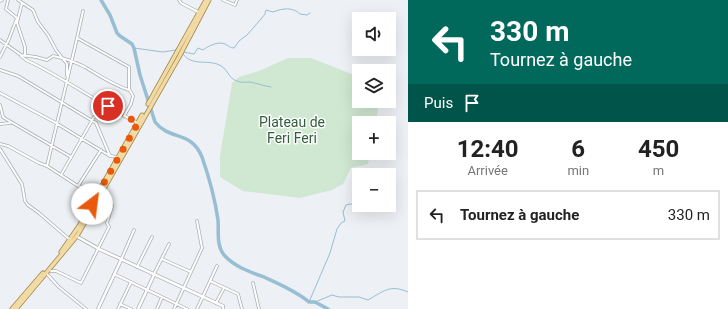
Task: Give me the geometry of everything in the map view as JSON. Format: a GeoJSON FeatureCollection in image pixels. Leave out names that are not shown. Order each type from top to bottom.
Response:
{"type":"FeatureCollection","features":[{"type":"Feature","properties":{"kind":"main road"},"geometry":{"type":"LineString","coordinates":[[201,13],[206,0]]}},
{"type":"Feature","properties":{"kind":"main road"},"geometry":{"type":"LineString","coordinates":[[119,158],[209,0]]}},
{"type":"Feature","properties":{"kind":"main road"},"geometry":{"type":"LineString","coordinates":[[16,309],[50,270],[75,235],[100,194],[138,123],[148,108]]}},
{"type":"Feature","properties":{"kind":"main road"},"geometry":{"type":"LineString","coordinates":[[12,309],[75,235]]}},
{"type":"Feature","properties":{"kind":"street"},"geometry":{"type":"LineString","coordinates":[[0,57],[17,18],[6,10],[8,0]]}},
{"type":"Feature","properties":{"kind":"street"},"geometry":{"type":"LineString","coordinates":[[18,0],[33,10],[38,22],[48,35],[56,50],[64,58],[67,64],[67,82]]}},
{"type":"Feature","properties":{"kind":"street"},"geometry":{"type":"LineString","coordinates":[[179,0],[181,3],[201,13]]}},
{"type":"Feature","properties":{"kind":"street"},"geometry":{"type":"LineString","coordinates":[[223,0],[235,5],[236,0]]}},
{"type":"Feature","properties":{"kind":"street"},"geometry":{"type":"LineString","coordinates":[[22,3],[17,23],[25,47],[25,56]]}},
{"type":"Feature","properties":{"kind":"street"},"geometry":{"type":"LineString","coordinates":[[46,166],[83,11]]}},
{"type":"Feature","properties":{"kind":"street"},"geometry":{"type":"LineString","coordinates":[[77,38],[129,67],[130,90],[133,96],[131,104],[124,116]]}},
{"type":"Feature","properties":{"kind":"street"},"geometry":{"type":"LineString","coordinates":[[0,40],[26,60],[138,123]]}},
{"type":"Feature","properties":{"kind":"street"},"geometry":{"type":"LineString","coordinates":[[21,55],[47,60],[53,56],[64,58],[85,67],[111,83],[130,90]]}},
{"type":"Feature","properties":{"kind":"street"},"geometry":{"type":"LineString","coordinates":[[0,70],[18,76],[96,123],[110,156]]}},
{"type":"Feature","properties":{"kind":"street"},"geometry":{"type":"LineString","coordinates":[[0,93],[56,123],[110,156],[119,158]]}},
{"type":"Feature","properties":{"kind":"street"},"geometry":{"type":"LineString","coordinates":[[61,175],[102,103]]}},
{"type":"Feature","properties":{"kind":"street"},"geometry":{"type":"LineString","coordinates":[[0,105],[3,117],[11,123],[71,157]]}},
{"type":"Feature","properties":{"kind":"street"},"geometry":{"type":"LineString","coordinates":[[0,124],[5,122],[11,123]]}},
{"type":"Feature","properties":{"kind":"street"},"geometry":{"type":"LineString","coordinates":[[0,144],[8,146],[46,166],[78,186],[100,194]]}},
{"type":"Feature","properties":{"kind":"street"},"geometry":{"type":"LineString","coordinates":[[0,149],[22,184],[25,201],[28,205],[70,240]]}},
{"type":"Feature","properties":{"kind":"street"},"geometry":{"type":"LineString","coordinates":[[78,186],[101,150]]}},
{"type":"Feature","properties":{"kind":"street"},"geometry":{"type":"LineString","coordinates":[[50,277],[50,270],[56,271],[81,283],[109,227],[107,223],[112,206]]}},
{"type":"Feature","properties":{"kind":"street"},"geometry":{"type":"LineString","coordinates":[[174,309],[202,248],[197,221]]}},
{"type":"Feature","properties":{"kind":"street"},"geometry":{"type":"LineString","coordinates":[[98,309],[134,230]]}},
{"type":"Feature","properties":{"kind":"street"},"geometry":{"type":"LineString","coordinates":[[75,235],[121,260],[223,306],[223,309]]}},
{"type":"Feature","properties":{"kind":"street"},"geometry":{"type":"LineString","coordinates":[[138,267],[152,237]]}},
{"type":"Feature","properties":{"kind":"street"},"geometry":{"type":"LineString","coordinates":[[138,309],[169,244]]}},
{"type":"Feature","properties":{"kind":"street"},"geometry":{"type":"LineString","coordinates":[[162,259],[191,272]]}},
{"type":"Feature","properties":{"kind":"street"},"geometry":{"type":"LineString","coordinates":[[196,309],[217,266]]}},
{"type":"Feature","properties":{"kind":"street"},"geometry":{"type":"LineString","coordinates":[[46,273],[59,287],[86,309]]}},
{"type":"Feature","properties":{"kind":"street"},"geometry":{"type":"LineString","coordinates":[[114,274],[187,309]]}},
{"type":"Feature","properties":{"kind":"street"},"geometry":{"type":"LineString","coordinates":[[210,281],[238,294],[242,309]]}},
{"type":"Feature","properties":{"kind":"street"},"geometry":{"type":"LineString","coordinates":[[118,309],[131,282]]}},
{"type":"Feature","properties":{"kind":"street"},"geometry":{"type":"LineString","coordinates":[[253,283],[259,309]]}},
{"type":"Feature","properties":{"kind":"street"},"geometry":{"type":"LineString","coordinates":[[216,303],[224,288]]}},
{"type":"Feature","properties":{"kind":"street"},"geometry":{"type":"LineString","coordinates":[[156,309],[162,297]]}},
{"type":"Feature","properties":{"kind":"street"},"geometry":{"type":"LineString","coordinates":[[120,304],[131,309]]}},
{"type":"Feature","properties":{"kind":"green space","name":"Plateau de Feri Feri"},"geometry":{"type":"Polygon","coordinates":[[[288,58],[311,58],[352,74],[352,108],[378,108],[377,116],[352,116],[352,160],[369,160],[368,164],[351,168],[343,184],[332,190],[300,198],[243,191],[220,177],[220,156],[232,83],[239,77],[259,71],[288,58]]]}},
{"type":"Feature","properties":{"kind":"waterway"},"geometry":{"type":"LineString","coordinates":[[101,0],[110,15],[117,33],[132,44],[134,48],[140,75],[155,122],[167,132],[186,139],[192,143],[202,157],[218,220],[218,238],[221,251],[228,259],[243,269],[287,288],[299,294],[309,302],[315,302],[328,309]]}},
{"type":"Feature","properties":{"kind":"waterway"},"geometry":{"type":"LineString","coordinates":[[183,52],[194,54],[198,48],[203,50],[220,43],[234,48],[261,19],[266,10],[273,12],[288,9],[294,10],[300,14],[307,15],[310,13]]}},
{"type":"Feature","properties":{"kind":"waterway"},"geometry":{"type":"LineString","coordinates":[[134,48],[163,52],[176,50]]}},
{"type":"Feature","properties":{"kind":"waterway"},"geometry":{"type":"LineString","coordinates":[[183,54],[190,60],[212,63],[221,66],[234,80],[271,87]]}},
{"type":"Feature","properties":{"kind":"waterway"},"geometry":{"type":"LineString","coordinates":[[309,302],[330,253],[337,229],[341,223],[345,221],[343,212],[346,205],[352,204]]}},
{"type":"Feature","properties":{"kind":"waterway"},"geometry":{"type":"LineString","coordinates":[[315,302],[332,295],[339,297],[359,297],[368,300],[387,290],[396,289],[408,292]]}},
{"type":"Feature","properties":{"kind":"route"},"geometry":{"type":"LineString","coordinates":[[92,204],[138,123],[108,106]]}}]}
